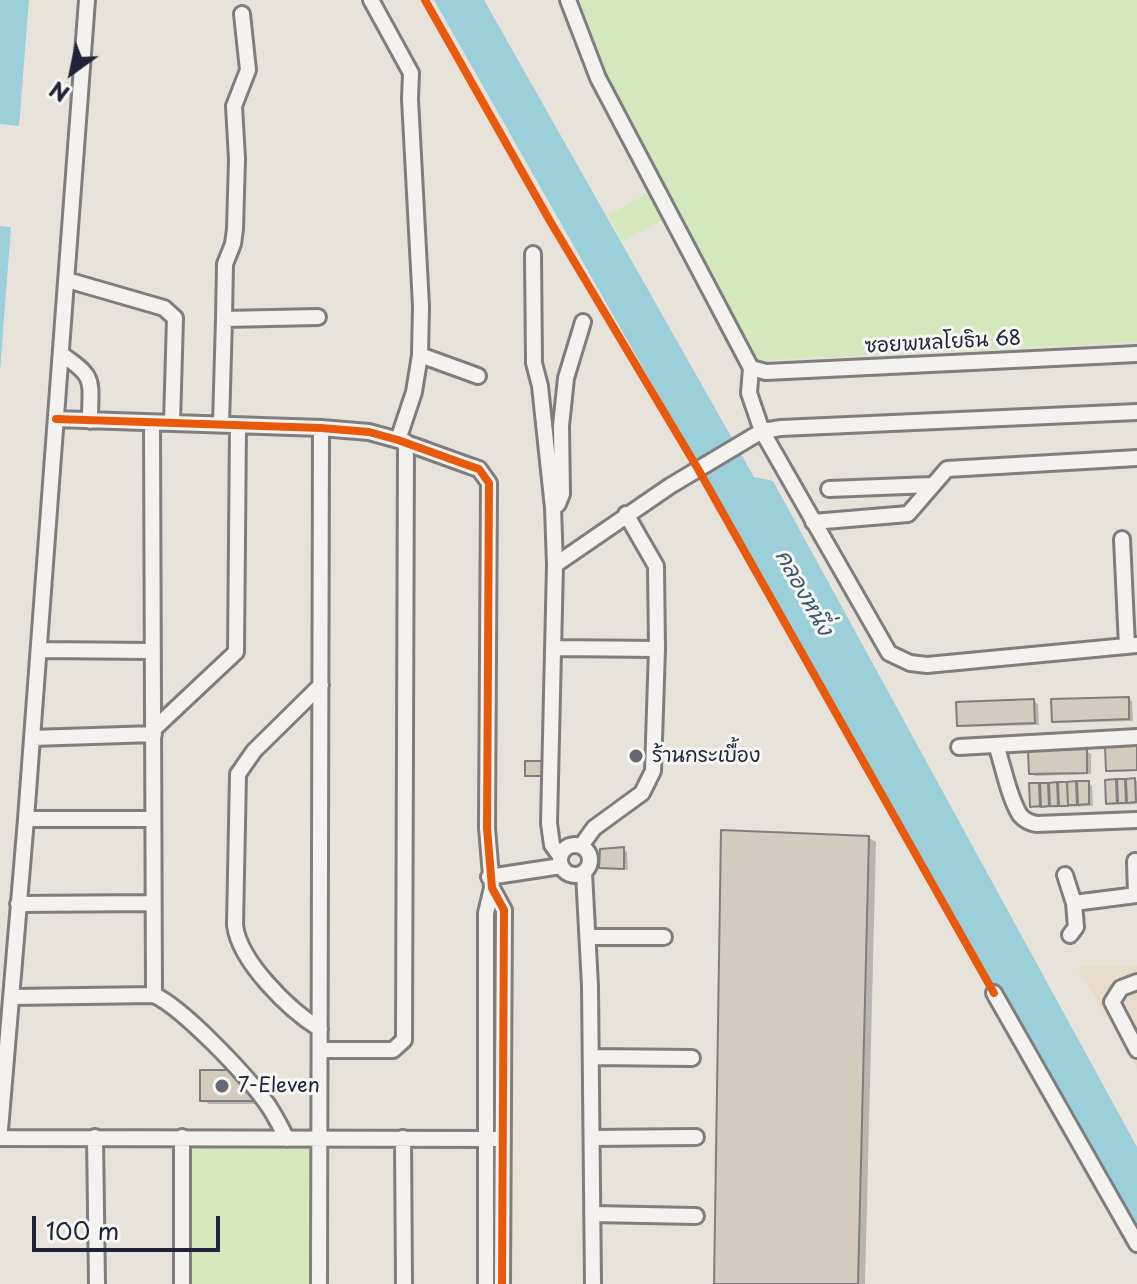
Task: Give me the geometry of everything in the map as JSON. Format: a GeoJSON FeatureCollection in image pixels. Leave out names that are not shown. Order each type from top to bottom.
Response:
{"type":"FeatureCollection","features":[{"type":"Feature","properties":{"kind":"street"},"geometry":{"type":"LineString","coordinates":[[0,1130],[87,0]]}},
{"type":"Feature","properties":{"kind":"street"},"geometry":{"type":"LineString","coordinates":[[320,1050],[393,1050],[404,1040],[402,441],[420,355],[421,306],[411,73],[371,0]]}},
{"type":"Feature","properties":{"kind":"street"},"geometry":{"type":"LineString","coordinates":[[568,0],[598,78],[751,368],[749,393],[757,434],[813,522],[882,644],[899,659],[927,665],[1132,646],[1122,539]]}},
{"type":"Feature","properties":{"kind":"street"},"geometry":{"type":"LineString","coordinates":[[221,424],[225,264],[235,229],[237,159],[234,106],[248,70],[242,14]]}},
{"type":"Feature","properties":{"kind":"street"},"geometry":{"type":"LineString","coordinates":[[533,254],[534,363],[540,386],[553,508],[555,565],[549,823],[552,845],[560,861],[571,875],[584,873]]}},
{"type":"Feature","properties":{"kind":"street"},"geometry":{"type":"LineString","coordinates":[[67,280],[164,308],[173,314],[172,423]]}},
{"type":"Feature","properties":{"kind":"street"},"geometry":{"type":"LineString","coordinates":[[224,319],[318,317]]}},
{"type":"Feature","properties":{"kind":"street"},"geometry":{"type":"LineString","coordinates":[[553,508],[562,494],[561,426],[566,378],[583,322]]}},
{"type":"Feature","properties":{"kind":"street"},"geometry":{"type":"LineString","coordinates":[[61,354],[88,374],[90,421]]}},
{"type":"Feature","properties":{"kind":"street","name":"ซอยพหลโยธิน 68"},"geometry":{"type":"LineString","coordinates":[[751,368],[766,372],[1137,354]]}},
{"type":"Feature","properties":{"kind":"street"},"geometry":{"type":"LineString","coordinates":[[420,355],[478,376]]}},
{"type":"Feature","properties":{"kind":"street"},"geometry":{"type":"LineString","coordinates":[[555,565],[626,514],[757,434],[781,428],[1137,412]]}},
{"type":"Feature","properties":{"kind":"street"},"geometry":{"type":"LineString","coordinates":[[56,419],[369,432],[479,469],[489,483],[487,828],[490,882],[504,910],[486,1284]]}},
{"type":"Feature","properties":{"kind":"street"},"geometry":{"type":"LineString","coordinates":[[152,424],[154,995]]}},
{"type":"Feature","properties":{"kind":"street"},"geometry":{"type":"LineString","coordinates":[[32,738],[154,732],[236,652],[238,426]]}},
{"type":"Feature","properties":{"kind":"street"},"geometry":{"type":"LineString","coordinates":[[319,1284],[321,428]]}},
{"type":"Feature","properties":{"kind":"street"},"geometry":{"type":"LineString","coordinates":[[813,522],[908,514],[947,469],[1137,458]]}},
{"type":"Feature","properties":{"kind":"street"},"geometry":{"type":"LineString","coordinates":[[829,489],[931,485]]}},
{"type":"Feature","properties":{"kind":"street"},"geometry":{"type":"LineString","coordinates":[[581,846],[594,828],[636,798],[651,780],[654,758],[656,566],[626,514]]}},
{"type":"Feature","properties":{"kind":"street"},"geometry":{"type":"LineString","coordinates":[[555,648],[657,649]]}},
{"type":"Feature","properties":{"kind":"street"},"geometry":{"type":"LineString","coordinates":[[39,650],[153,651]]}},
{"type":"Feature","properties":{"kind":"street"},"geometry":{"type":"LineString","coordinates":[[320,1029],[292,1008],[246,956],[236,933],[235,909],[238,774],[254,751],[321,685]]}},
{"type":"Feature","properties":{"kind":"street"},"geometry":{"type":"LineString","coordinates":[[959,747],[1137,737]]}},
{"type":"Feature","properties":{"kind":"street"},"geometry":{"type":"LineString","coordinates":[[996,745],[1016,807],[1028,822],[1137,820]]}},
{"type":"Feature","properties":{"kind":"street"},"geometry":{"type":"LineString","coordinates":[[26,819],[152,819]]}},
{"type":"Feature","properties":{"kind":"street"},"geometry":{"type":"LineString","coordinates":[[560,861],[566,847],[581,846]]}},
{"type":"Feature","properties":{"kind":"street"},"geometry":{"type":"LineString","coordinates":[[581,846],[590,856],[590,865],[584,873],[589,937],[593,1284]]}},
{"type":"Feature","properties":{"kind":"street"},"geometry":{"type":"LineString","coordinates":[[490,882],[560,861]]}},
{"type":"Feature","properties":{"kind":"street"},"geometry":{"type":"LineString","coordinates":[[1074,903],[1136,895],[1135,861]]}},
{"type":"Feature","properties":{"kind":"street"},"geometry":{"type":"LineString","coordinates":[[1065,875],[1074,903],[1076,927],[1070,935]]}},
{"type":"Feature","properties":{"kind":"street"},"geometry":{"type":"LineString","coordinates":[[18,904],[152,903]]}},
{"type":"Feature","properties":{"kind":"street"},"geometry":{"type":"LineString","coordinates":[[589,937],[664,937]]}},
{"type":"Feature","properties":{"kind":"street"},"geometry":{"type":"LineString","coordinates":[[1137,982],[1121,988],[1112,1002],[1137,1050]]}},
{"type":"Feature","properties":{"kind":"street"},"geometry":{"type":"LineString","coordinates":[[994,993],[1137,1244]]}},
{"type":"Feature","properties":{"kind":"street"},"geometry":{"type":"LineString","coordinates":[[12,997],[154,995],[196,1026],[263,1099],[287,1139]]}},
{"type":"Feature","properties":{"kind":"street"},"geometry":{"type":"LineString","coordinates":[[591,1057],[692,1058]]}},
{"type":"Feature","properties":{"kind":"street"},"geometry":{"type":"LineString","coordinates":[[95,1137],[97,1284]]}},
{"type":"Feature","properties":{"kind":"street"},"geometry":{"type":"LineString","coordinates":[[182,1137],[182,1284]]}},
{"type":"Feature","properties":{"kind":"street"},"geometry":{"type":"LineString","coordinates":[[592,1138],[696,1137]]}},
{"type":"Feature","properties":{"kind":"street"},"geometry":{"type":"LineString","coordinates":[[0,1138],[495,1139]]}},
{"type":"Feature","properties":{"kind":"street"},"geometry":{"type":"LineString","coordinates":[[403,1138],[404,1284]]}},
{"type":"Feature","properties":{"kind":"street"},"geometry":{"type":"LineString","coordinates":[[495,1139],[502,1284]]}},
{"type":"Feature","properties":{"kind":"street"},"geometry":{"type":"LineString","coordinates":[[592,1214],[696,1216]]}},
{"type":"Feature","properties":{"kind":"shaded area"},"geometry":{"type":"Polygon","coordinates":[[[1137,965],[1137,1069],[1077,967],[1137,965]]]}},
{"type":"Feature","properties":{"kind":"green space"},"geometry":{"type":"Polygon","coordinates":[[[572,0],[1137,0],[1137,342],[755,361],[580,23],[572,0]]]}},
{"type":"Feature","properties":{"kind":"green space"},"geometry":{"type":"Polygon","coordinates":[[[652,191],[666,218],[622,242],[608,215],[652,191]]]}},
{"type":"Feature","properties":{"kind":"green space"},"geometry":{"type":"Polygon","coordinates":[[[319,1141],[322,1284],[184,1284],[184,1142],[319,1141]]]}},
{"type":"Feature","properties":{"kind":"water"},"geometry":{"type":"Polygon","coordinates":[[[0,0],[29,0],[19,126],[0,124],[0,0]]]}},
{"type":"Feature","properties":{"kind":"water","name":"คลองหนึ่ง"},"geometry":{"type":"Polygon","coordinates":[[[434,0],[484,0],[754,477],[773,481],[1137,1147],[1137,1237],[434,0]]]}},
{"type":"Feature","properties":{"kind":"water"},"geometry":{"type":"Polygon","coordinates":[[[0,226],[11,227],[0,371],[0,226]]]}},
{"type":"Feature","properties":{"kind":"building"},"geometry":{"type":"Polygon","coordinates":[[[1129,697],[1129,719],[1052,722],[1051,699],[1129,697]]]}},
{"type":"Feature","properties":{"kind":"building"},"geometry":{"type":"Polygon","coordinates":[[[1034,699],[1035,723],[957,726],[956,702],[1034,699]]]}},
{"type":"Feature","properties":{"kind":"building"},"geometry":{"type":"Polygon","coordinates":[[[1137,745],[1137,770],[1106,771],[1105,747],[1137,745]]]}},
{"type":"Feature","properties":{"kind":"building"},"geometry":{"type":"Polygon","coordinates":[[[1087,749],[1087,773],[1029,774],[1028,751],[1087,749]]]}},
{"type":"Feature","properties":{"kind":"building"},"geometry":{"type":"Polygon","coordinates":[[[525,761],[543,761],[544,776],[525,776],[525,761]]]}},
{"type":"Feature","properties":{"kind":"building"},"geometry":{"type":"Polygon","coordinates":[[[1135,778],[1136,802],[1127,803],[1126,779],[1135,778]]]}},
{"type":"Feature","properties":{"kind":"building"},"geometry":{"type":"Polygon","coordinates":[[[1116,779],[1117,803],[1106,804],[1105,780],[1116,779]]]}},
{"type":"Feature","properties":{"kind":"building"},"geometry":{"type":"Polygon","coordinates":[[[1117,779],[1125,779],[1126,803],[1118,803],[1117,779]]]}},
{"type":"Feature","properties":{"kind":"building"},"geometry":{"type":"Polygon","coordinates":[[[1076,781],[1077,805],[1068,805],[1067,782],[1076,781]]]}},
{"type":"Feature","properties":{"kind":"building"},"geometry":{"type":"Polygon","coordinates":[[[1077,781],[1089,781],[1089,804],[1078,805],[1077,781]]]}},
{"type":"Feature","properties":{"kind":"building"},"geometry":{"type":"Polygon","coordinates":[[[1057,782],[1058,806],[1050,806],[1049,783],[1057,782]]]}},
{"type":"Feature","properties":{"kind":"building"},"geometry":{"type":"Polygon","coordinates":[[[1058,782],[1067,782],[1068,806],[1059,806],[1058,782]]]}},
{"type":"Feature","properties":{"kind":"building"},"geometry":{"type":"Polygon","coordinates":[[[1029,783],[1039,783],[1040,806],[1030,807],[1029,783]]]}},
{"type":"Feature","properties":{"kind":"building"},"geometry":{"type":"Polygon","coordinates":[[[1040,783],[1048,783],[1049,806],[1041,807],[1040,783]]]}},
{"type":"Feature","properties":{"kind":"building"},"geometry":{"type":"Polygon","coordinates":[[[721,830],[869,836],[858,1284],[714,1284],[721,830]]]}},
{"type":"Feature","properties":{"kind":"building"},"geometry":{"type":"Polygon","coordinates":[[[624,847],[624,869],[599,868],[600,849],[624,847]]]}},
{"type":"Feature","properties":{"kind":"building","name":"7-Eleven"},"geometry":{"type":"Polygon","coordinates":[[[200,1070],[232,1070],[255,1101],[200,1101],[200,1070]]]}},
{"type":"Feature","properties":{"kind":"cycle path"},"geometry":{"type":"LineString","coordinates":[[425,0],[550,221],[698,469],[994,993]]}},
{"type":"Feature","properties":{"kind":"cycle path"},"geometry":{"type":"LineString","coordinates":[[56,419],[369,432],[479,469],[489,483],[487,828],[492,888],[504,910],[502,1284]]}},
{"type":"Feature","properties":{"kind":"place","name":"ร้านกระเบื้อง"},"geometry":{"type":"Point","coordinates":[636,756]}},
{"type":"Feature","properties":{"kind":"place","name":"7-Eleven"},"geometry":{"type":"Point","coordinates":[222,1086]}}]}
